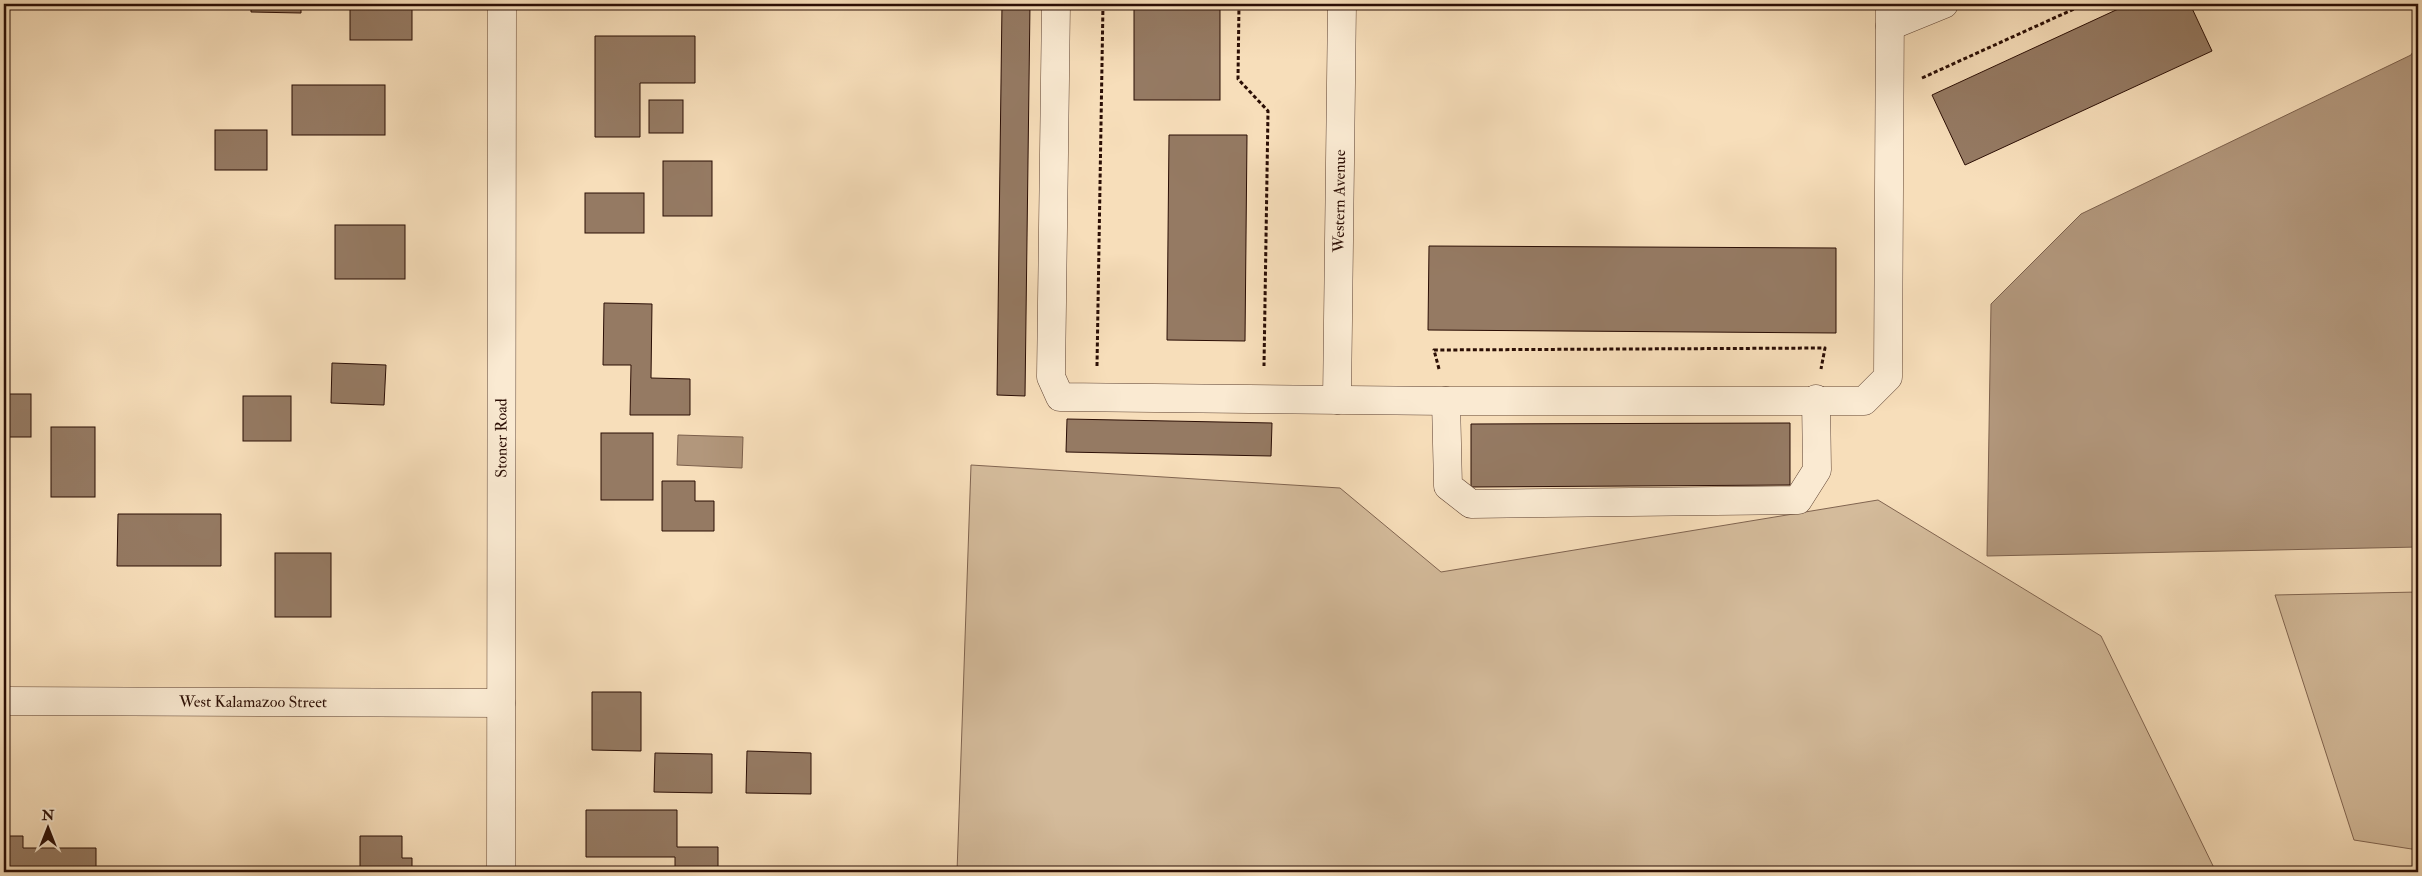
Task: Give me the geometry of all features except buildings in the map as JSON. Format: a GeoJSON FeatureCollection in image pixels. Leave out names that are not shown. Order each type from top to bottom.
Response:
{"type":"FeatureCollection","features":[{"type":"Feature","properties":{"kind":"street","name":"Stoner Road"},"geometry":{"type":"LineString","coordinates":[[501,872],[502,4]]}},
{"type":"Feature","properties":{"kind":"street"},"geometry":{"type":"LineString","coordinates":[[1056,4],[1051,377],[1060,397],[1446,401],[1864,400],[1888,377],[1890,15],[1944,4]]}},
{"type":"Feature","properties":{"kind":"street","name":"Western Avenue"},"geometry":{"type":"LineString","coordinates":[[1337,400],[1342,4]]}},
{"type":"Feature","properties":{"kind":"street"},"geometry":{"type":"LineString","coordinates":[[1446,401],[1448,486],[1471,504],[1798,500],[1818,470],[1816,399]]}},
{"type":"Feature","properties":{"kind":"street","name":"West Kalamazoo Street"},"geometry":{"type":"LineString","coordinates":[[4,701],[501,703]]}},
{"type":"Feature","properties":{"kind":"path"},"geometry":{"type":"LineString","coordinates":[[1096,398],[1103,4]]}},
{"type":"Feature","properties":{"kind":"path"},"geometry":{"type":"LineString","coordinates":[[1239,4],[1238,79],[1268,111],[1264,399]]}},
{"type":"Feature","properties":{"kind":"path"},"geometry":{"type":"LineString","coordinates":[[1889,93],[2085,4]]}},
{"type":"Feature","properties":{"kind":"path"},"geometry":{"type":"LineString","coordinates":[[1446,401],[1434,350],[1825,348],[1816,399]]}},
{"type":"Feature","properties":{"kind":"shaded area"},"geometry":{"type":"Polygon","coordinates":[[[2418,43],[2418,547],[1987,556],[1991,304],[2081,214],[2411,55],[2418,43]]]}},
{"type":"Feature","properties":{"kind":"shaded area"},"geometry":{"type":"Polygon","coordinates":[[[678,435],[743,437],[742,468],[677,465],[678,435]]]}},
{"type":"Feature","properties":{"kind":"shaded area"},"geometry":{"type":"Polygon","coordinates":[[[971,465],[1340,488],[1441,572],[1878,500],[2101,636],[2216,872],[957,872],[971,465]]]}},
{"type":"Feature","properties":{"kind":"shaded area"},"geometry":{"type":"Polygon","coordinates":[[[2418,592],[2418,850],[2354,840],[2275,595],[2418,592]]]}}]}
